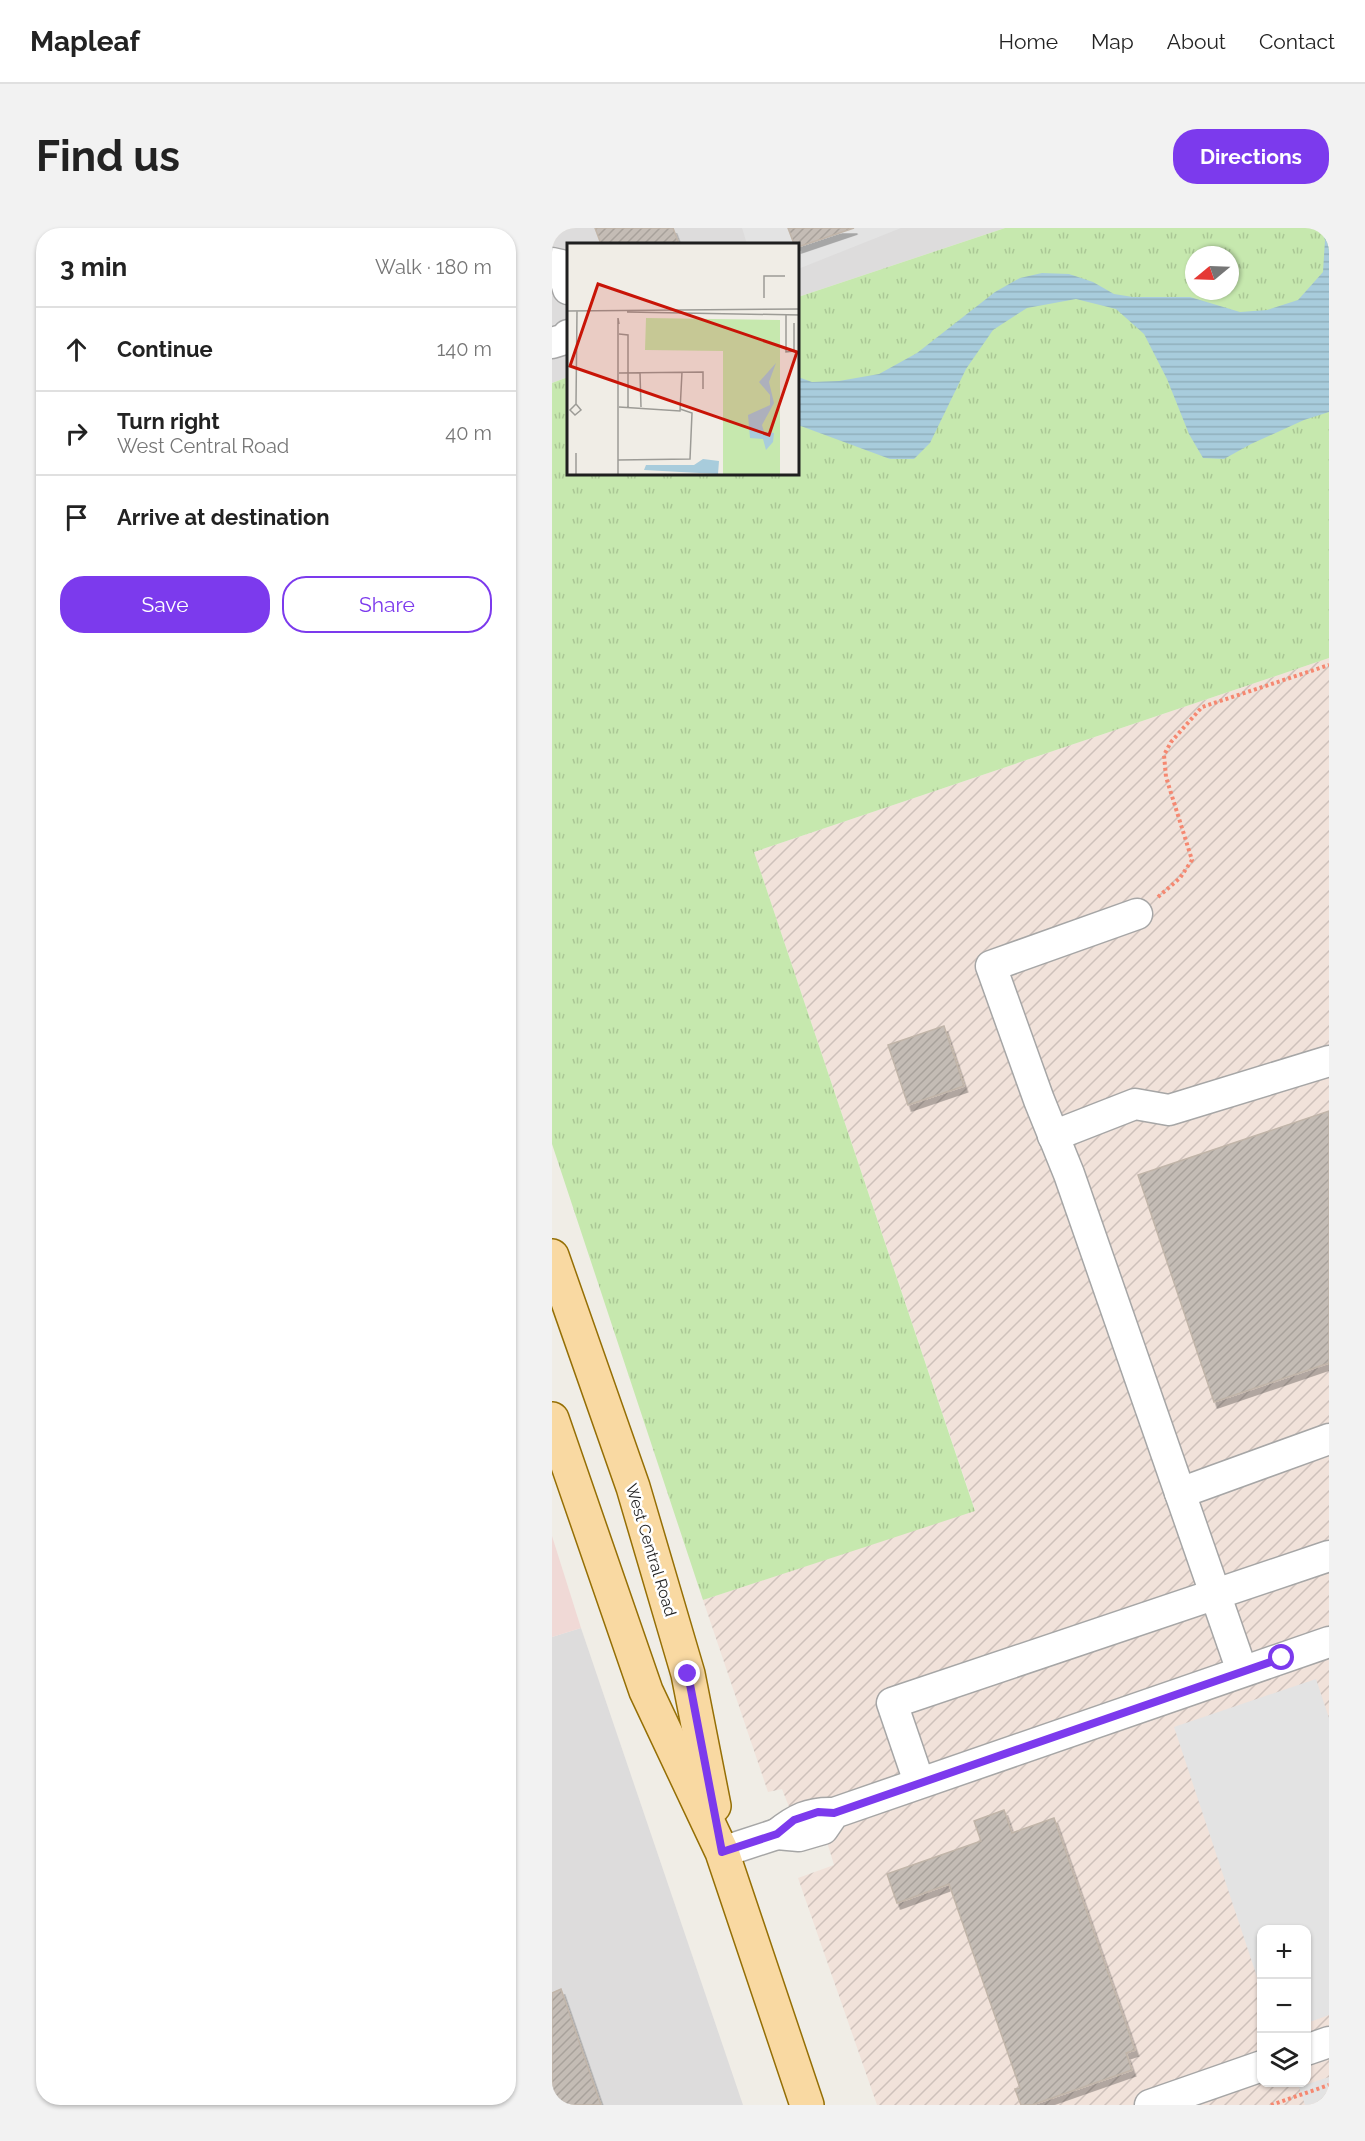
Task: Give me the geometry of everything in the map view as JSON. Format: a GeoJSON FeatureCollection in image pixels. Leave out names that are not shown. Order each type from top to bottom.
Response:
{"type":"FeatureCollection","features":[{"type":"Feature","properties":{"kind":"main road","name":"West Central Road"},"geometry":{"type":"LineString","coordinates":[[552,1256],[633,1487],[685,1663],[722,1852]]}},
{"type":"Feature","properties":{"kind":"main road","name":"West Central Road"},"geometry":{"type":"LineString","coordinates":[[552,1419],[646,1691],[722,1852],[807,2105]]}},
{"type":"Feature","properties":{"kind":"lane"},"geometry":{"type":"LineString","coordinates":[[552,262],[561,265],[567,285]]}},
{"type":"Feature","properties":{"kind":"lane"},"geometry":{"type":"LineString","coordinates":[[552,343],[567,336]]}},
{"type":"Feature","properties":{"kind":"lane"},"geometry":{"type":"LineString","coordinates":[[1137,914],[991,966],[1069,1174],[1242,1671]]}},
{"type":"Feature","properties":{"kind":"lane"},"geometry":{"type":"LineString","coordinates":[[1053,1136],[1136,1104],[1169,1110],[1329,1061]]}},
{"type":"Feature","properties":{"kind":"lane"},"geometry":{"type":"LineString","coordinates":[[1180,1493],[1329,1439]]}},
{"type":"Feature","properties":{"kind":"lane"},"geometry":{"type":"LineString","coordinates":[[919,1782],[892,1703],[1329,1556]]}},
{"type":"Feature","properties":{"kind":"lane"},"geometry":{"type":"LineString","coordinates":[[722,1852],[777,1834],[794,1820],[818,1812],[834,1813],[1329,1641]]}},
{"type":"Feature","properties":{"kind":"lane"},"geometry":{"type":"LineString","coordinates":[[1311,2048],[1329,2042]]}},
{"type":"Feature","properties":{"kind":"lane"},"geometry":{"type":"LineString","coordinates":[[1150,2105],[1257,2068]]}},
{"type":"Feature","properties":{"kind":"path"},"geometry":{"type":"LineString","coordinates":[[1137,914],[1179,878],[1192,860],[1166,777],[1164,755],[1171,742],[1202,707],[1329,665]]}},
{"type":"Feature","properties":{"kind":"path"},"geometry":{"type":"LineString","coordinates":[[1271,2105],[1329,2085]]}},
{"type":"Feature","properties":{"kind":"shaded area"},"geometry":{"type":"Polygon","coordinates":[[[552,228],[1005,228],[800,296],[800,243],[567,243],[567,377],[552,383],[552,228]]]}},
{"type":"Feature","properties":{"kind":"shaded area"},"geometry":{"type":"Polygon","coordinates":[[[742,228],[901,228],[800,268],[800,243],[747,243],[742,228]]]}},
{"type":"Feature","properties":{"kind":"shaded area"},"geometry":{"type":"Polygon","coordinates":[[[1329,658],[1329,2105],[877,2105],[798,1878],[834,1865],[820,1819],[797,1827],[782,1789],[768,1792],[703,1600],[975,1510],[754,852],[1329,658]]]}},
{"type":"Feature","properties":{"kind":"shaded area"},"geometry":{"type":"Polygon","coordinates":[[[552,1536],[581,1628],[552,1637],[552,1536]]]}},
{"type":"Feature","properties":{"kind":"shaded area"},"geometry":{"type":"Polygon","coordinates":[[[581,1628],[743,2105],[552,2105],[552,1637],[581,1628]]]}},
{"type":"Feature","properties":{"kind":"shaded area"},"geometry":{"type":"Polygon","coordinates":[[[1316,1679],[1329,1718],[1329,2015],[1311,2022],[1311,1925],[1257,1925],[1257,1977],[1174,1727],[1316,1679]]]}},
{"type":"Feature","properties":{"kind":"shaded area"},"geometry":{"type":"Polygon","coordinates":[[[1329,2077],[1329,2105],[1305,2105],[1299,2087],[1311,2087],[1311,2083],[1329,2077]]]}},
{"type":"Feature","properties":{"kind":"green space"},"geometry":{"type":"Polygon","coordinates":[[[1005,228],[1329,228],[1329,658],[754,852],[975,1511],[703,1600],[552,1144],[552,383],[567,377],[567,476],[800,476],[800,296],[1005,228]]]}},
{"type":"Feature","properties":{"kind":"water"},"geometry":{"type":"Polygon","coordinates":[[[1320,228],[1329,228],[1329,412],[1304,420],[1224,459],[1203,458],[1189,434],[1167,379],[1144,334],[1116,309],[1076,299],[1027,308],[993,330],[966,369],[930,443],[914,459],[890,459],[800,426],[800,378],[812,382],[839,381],[879,374],[917,353],[995,292],[1020,278],[1042,273],[1069,274],[1093,282],[1114,294],[1133,297],[1185,297],[1185,300],[1200,300],[1240,312],[1267,310],[1298,300],[1323,272],[1325,240],[1320,228]]]}},
{"type":"Feature","properties":{"kind":"building"},"geometry":{"type":"Polygon","coordinates":[[[595,228],[673,228],[679,243],[601,243],[595,228]]]}},
{"type":"Feature","properties":{"kind":"building"},"geometry":{"type":"Polygon","coordinates":[[[788,228],[854,228],[800,246],[800,243],[794,243],[788,228]]]}},
{"type":"Feature","properties":{"kind":"building"},"geometry":{"type":"Polygon","coordinates":[[[944,1026],[964,1086],[908,1105],[888,1045],[944,1026]]]}},
{"type":"Feature","properties":{"kind":"building"},"geometry":{"type":"Polygon","coordinates":[[[1329,1111],[1329,1363],[1214,1402],[1138,1175],[1329,1111]]]}},
{"type":"Feature","properties":{"kind":"building"},"geometry":{"type":"Polygon","coordinates":[[[1004,1810],[1012,1833],[1054,1818],[1135,2050],[1126,2053],[1132,2070],[1032,2105],[1021,2105],[1015,2089],[1020,2088],[949,1884],[897,1903],[887,1874],[981,1841],[974,1821],[1004,1810]]]}},
{"type":"Feature","properties":{"kind":"building"},"geometry":{"type":"Polygon","coordinates":[[[561,1989],[601,2105],[552,2105],[552,1993],[561,1989]]]}},
{"type":"Feature","properties":{"kind":"route"},"geometry":{"type":"LineString","coordinates":[[688,1674],[722,1852],[777,1834],[794,1820],[818,1812],[834,1813],[1282,1658]]}}]}
